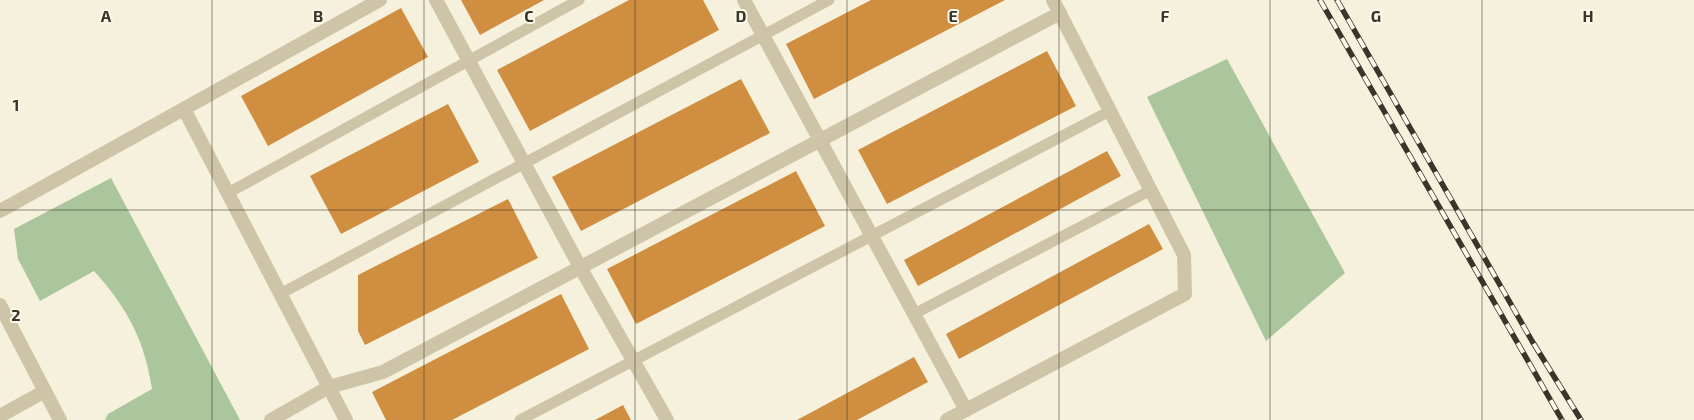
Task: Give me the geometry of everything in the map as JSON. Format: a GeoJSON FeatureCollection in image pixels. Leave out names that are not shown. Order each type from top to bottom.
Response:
{"type":"FeatureCollection","features":[{"type":"Feature","properties":{"kind":"street"},"geometry":{"type":"LineString","coordinates":[[0,211],[380,0]]}},
{"type":"Feature","properties":{"kind":"street"},"geometry":{"type":"LineString","coordinates":[[436,0],[580,267],[667,420]]}},
{"type":"Feature","properties":{"kind":"street"},"geometry":{"type":"LineString","coordinates":[[744,0],[966,410]]}},
{"type":"Feature","properties":{"kind":"street"},"geometry":{"type":"LineString","coordinates":[[947,420],[1185,294],[1184,254],[1053,0]]}},
{"type":"Feature","properties":{"kind":"street"},"geometry":{"type":"LineString","coordinates":[[271,420],[329,386],[383,372],[1060,13]]}},
{"type":"Feature","properties":{"kind":"street"},"geometry":{"type":"LineString","coordinates":[[184,109],[346,420]]}},
{"type":"Feature","properties":{"kind":"street"},"geometry":{"type":"LineString","coordinates":[[0,305],[60,420]]}},
{"type":"Feature","properties":{"kind":"street"},"geometry":{"type":"LineString","coordinates":[[0,416],[45,391]]}},
{"type":"Feature","properties":{"kind":"lane"},"geometry":{"type":"LineString","coordinates":[[228,193],[579,0]]}},
{"type":"Feature","properties":{"kind":"lane"},"geometry":{"type":"LineString","coordinates":[[280,294],[829,0]]}},
{"type":"Feature","properties":{"kind":"lane"},"geometry":{"type":"LineString","coordinates":[[520,420],[1110,111]]}},
{"type":"Feature","properties":{"kind":"lane"},"geometry":{"type":"LineString","coordinates":[[914,314],[1151,190]]}},
{"type":"Feature","properties":{"kind":"green space"},"geometry":{"type":"Polygon","coordinates":[[[1227,59],[1345,273],[1266,341],[1147,97],[1227,59]]]}},
{"type":"Feature","properties":{"kind":"green space"},"geometry":{"type":"Polygon","coordinates":[[[111,178],[240,420],[105,420],[108,414],[152,389],[145,355],[133,326],[116,298],[94,271],[40,301],[18,259],[14,229],[111,178]]]}},
{"type":"Feature","properties":{"kind":"building"},"geometry":{"type":"Polygon","coordinates":[[[461,0],[544,0],[480,35],[461,0]]]}},
{"type":"Feature","properties":{"kind":"building"},"geometry":{"type":"Polygon","coordinates":[[[629,0],[703,0],[719,30],[530,131],[497,70],[629,0]]]}},
{"type":"Feature","properties":{"kind":"building"},"geometry":{"type":"Polygon","coordinates":[[[871,0],[1005,0],[814,99],[786,44],[871,0]]]}},
{"type":"Feature","properties":{"kind":"building"},"geometry":{"type":"Polygon","coordinates":[[[401,8],[428,57],[268,146],[241,96],[401,8]]]}},
{"type":"Feature","properties":{"kind":"building"},"geometry":{"type":"Polygon","coordinates":[[[1047,51],[1076,106],[887,204],[858,150],[1047,51]]]}},
{"type":"Feature","properties":{"kind":"building"},"geometry":{"type":"Polygon","coordinates":[[[741,79],[770,133],[581,231],[552,177],[741,79]]]}},
{"type":"Feature","properties":{"kind":"building"},"geometry":{"type":"Polygon","coordinates":[[[448,104],[479,162],[341,234],[310,176],[448,104]]]}},
{"type":"Feature","properties":{"kind":"building"},"geometry":{"type":"Polygon","coordinates":[[[1107,151],[1121,176],[918,286],[904,260],[1107,151]]]}},
{"type":"Feature","properties":{"kind":"building"},"geometry":{"type":"Polygon","coordinates":[[[796,171],[825,226],[636,324],[607,269],[796,171]]]}},
{"type":"Feature","properties":{"kind":"building"},"geometry":{"type":"Polygon","coordinates":[[[508,199],[538,258],[365,345],[358,331],[358,275],[508,199]]]}},
{"type":"Feature","properties":{"kind":"building"},"geometry":{"type":"Polygon","coordinates":[[[1149,224],[1163,249],[959,359],[946,334],[1149,224]]]}},
{"type":"Feature","properties":{"kind":"building"},"geometry":{"type":"Polygon","coordinates":[[[561,294],[589,349],[452,420],[386,420],[372,392],[561,294]]]}},
{"type":"Feature","properties":{"kind":"building"},"geometry":{"type":"Polygon","coordinates":[[[914,357],[928,382],[857,420],[797,420],[914,357]]]}},
{"type":"Feature","properties":{"kind":"building"},"geometry":{"type":"Polygon","coordinates":[[[623,405],[631,420],[595,420],[623,405]]]}},
{"type":"Feature","properties":{"kind":"railway"},"geometry":{"type":"LineString","coordinates":[[1320,0],[1562,420]]}},
{"type":"Feature","properties":{"kind":"railway"},"geometry":{"type":"LineString","coordinates":[[1337,0],[1532,341],[1581,420]]}}]}
